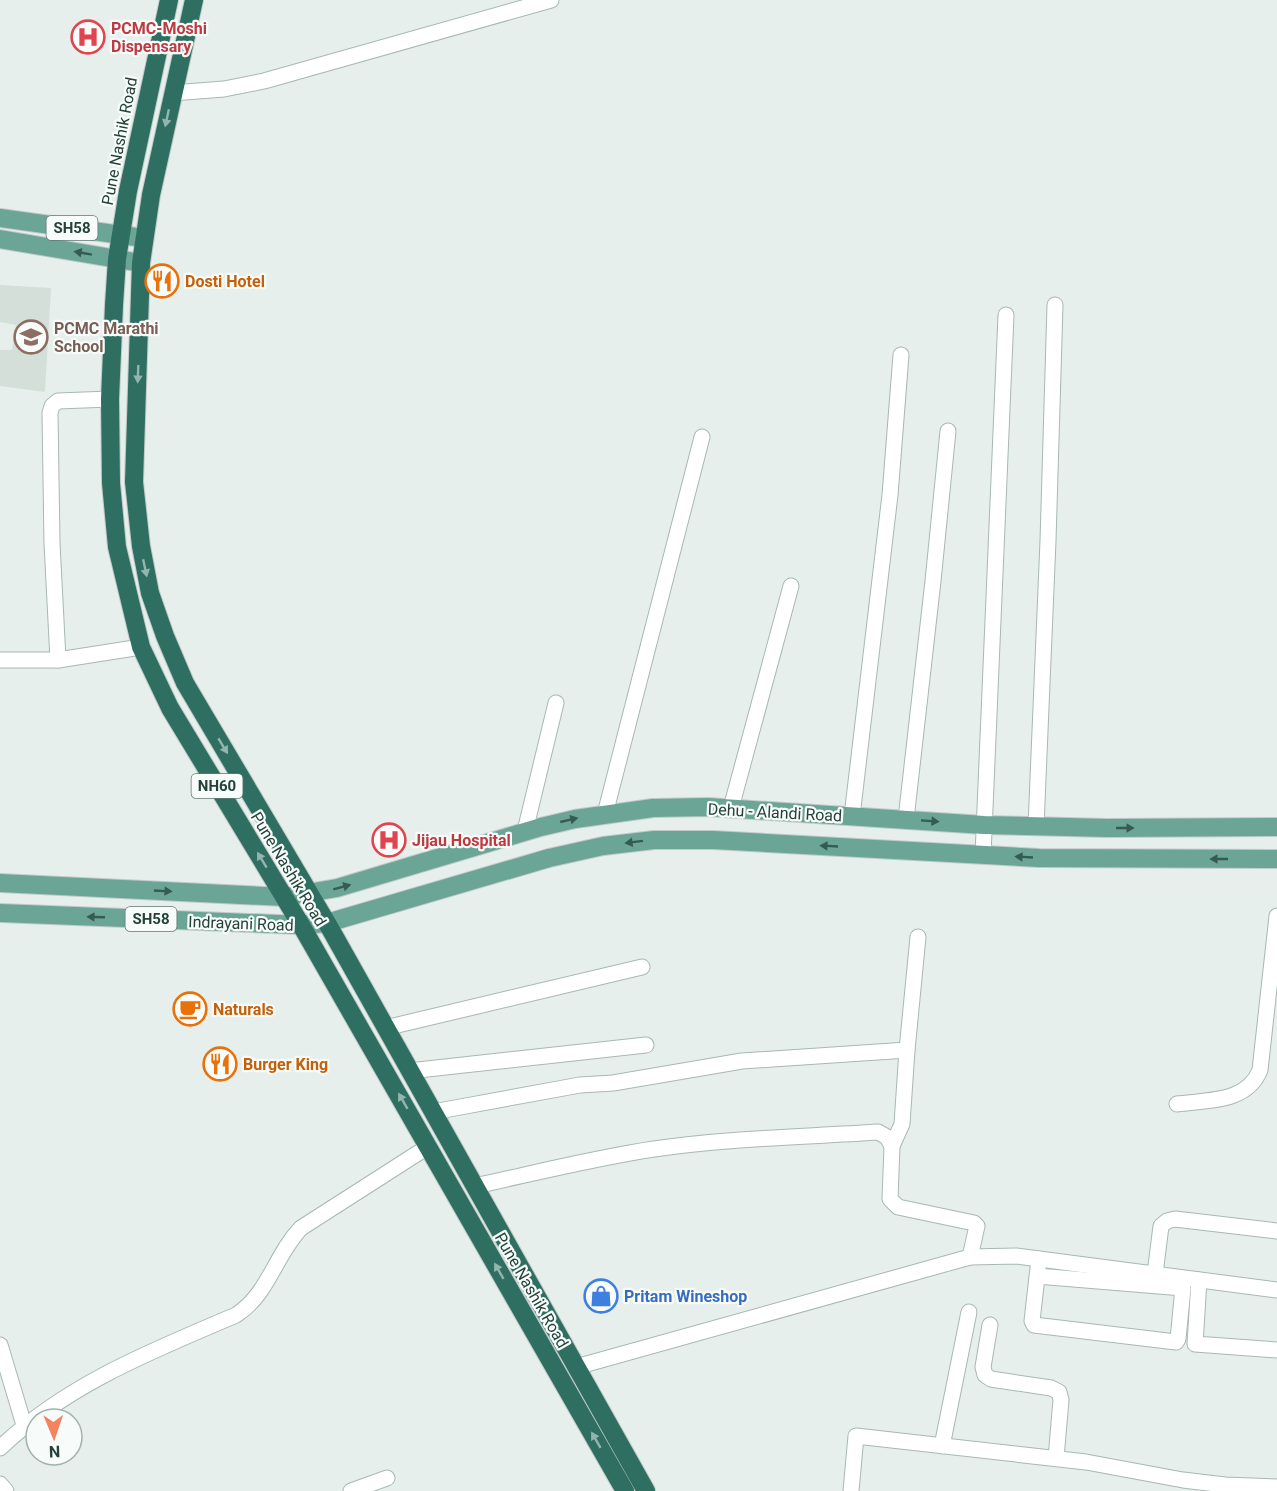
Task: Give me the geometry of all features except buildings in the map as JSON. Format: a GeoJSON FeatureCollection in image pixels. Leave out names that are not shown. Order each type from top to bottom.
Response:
{"type":"FeatureCollection","features":[{"type":"Feature","properties":{"kind":"highway","name":"Pune Nashik Road"},"geometry":{"type":"LineString","coordinates":[[169,0],[128,191],[117,259],[110,399],[111,483],[117,547],[141,647],[170,708],[302,926],[625,1491]]}},
{"type":"Feature","properties":{"kind":"highway","name":"Pune Nashik Road"},"geometry":{"type":"LineString","coordinates":[[194,0],[172,93],[141,263],[134,482],[141,546],[150,593],[185,682],[327,924],[646,1491]]}},
{"type":"Feature","properties":{"kind":"main road","name":"SH58"},"geometry":{"type":"LineString","coordinates":[[0,218],[144,238]]}},
{"type":"Feature","properties":{"kind":"main road","name":"SH58"},"geometry":{"type":"LineString","coordinates":[[0,239],[141,263]]}},
{"type":"Feature","properties":{"kind":"main road","name":"Dehu - Alandi Road"},"geometry":{"type":"LineString","coordinates":[[284,897],[337,888],[525,831],[575,819],[652,808],[731,808],[984,825],[1277,827]]}},
{"type":"Feature","properties":{"kind":"main road","name":"Dehu - Alandi Road"},"geometry":{"type":"LineString","coordinates":[[302,926],[327,924],[549,858],[603,846],[654,840],[713,840],[1106,860],[1277,859]]}},
{"type":"Feature","properties":{"kind":"main road","name":"Indrayani Road"},"geometry":{"type":"LineString","coordinates":[[0,883],[284,897]]}},
{"type":"Feature","properties":{"kind":"main road","name":"Indrayani Road"},"geometry":{"type":"LineString","coordinates":[[0,913],[302,926]]}},
{"type":"Feature","properties":{"kind":"street"},"geometry":{"type":"LineString","coordinates":[[172,93],[224,89],[264,81],[519,4],[551,0]]}},
{"type":"Feature","properties":{"kind":"street"},"geometry":{"type":"LineString","coordinates":[[1036,826],[1055,305]]}},
{"type":"Feature","properties":{"kind":"street"},"geometry":{"type":"LineString","coordinates":[[983,855],[1006,315]]}},
{"type":"Feature","properties":{"kind":"street"},"geometry":{"type":"LineString","coordinates":[[852,816],[890,495],[901,355]]}},
{"type":"Feature","properties":{"kind":"street"},"geometry":{"type":"LineString","coordinates":[[58,660],[52,543],[50,413],[52,406],[58,401],[110,399]]}},
{"type":"Feature","properties":{"kind":"street"},"geometry":{"type":"LineString","coordinates":[[906,819],[948,431]]}},
{"type":"Feature","properties":{"kind":"street"},"geometry":{"type":"LineString","coordinates":[[605,814],[702,437]]}},
{"type":"Feature","properties":{"kind":"street"},"geometry":{"type":"LineString","coordinates":[[731,808],[791,586]]}},
{"type":"Feature","properties":{"kind":"street"},"geometry":{"type":"LineString","coordinates":[[0,660],[58,660],[141,647]]}},
{"type":"Feature","properties":{"kind":"street"},"geometry":{"type":"LineString","coordinates":[[525,831],[556,703]]}},
{"type":"Feature","properties":{"kind":"street"},"geometry":{"type":"LineString","coordinates":[[1177,1104],[1230,1097],[1245,1091],[1256,1081],[1260,1070],[1277,916]]}},
{"type":"Feature","properties":{"kind":"street"},"geometry":{"type":"LineString","coordinates":[[918,937],[902,1124],[892,1146],[890,1199],[898,1207],[974,1223],[977,1226],[970,1257]]}},
{"type":"Feature","properties":{"kind":"street"},"geometry":{"type":"LineString","coordinates":[[385,1028],[642,967]]}},
{"type":"Feature","properties":{"kind":"street"},"geometry":{"type":"LineString","coordinates":[[409,1071],[646,1045]]}},
{"type":"Feature","properties":{"kind":"street"},"geometry":{"type":"LineString","coordinates":[[433,1112],[580,1085],[613,1083],[742,1060],[907,1050]]}},
{"type":"Feature","properties":{"kind":"street"},"geometry":{"type":"LineString","coordinates":[[475,1186],[581,1162],[657,1149],[878,1132],[887,1137],[892,1146]]}},
{"type":"Feature","properties":{"kind":"street"},"geometry":{"type":"LineString","coordinates":[[52,1407],[103,1374],[236,1315],[249,1307],[260,1293],[290,1240],[301,1228],[429,1146]]}},
{"type":"Feature","properties":{"kind":"street"},"geometry":{"type":"LineString","coordinates":[[1155,1274],[1161,1226],[1167,1221],[1175,1219],[1277,1232]]}},
{"type":"Feature","properties":{"kind":"street"},"geometry":{"type":"LineString","coordinates":[[576,1366],[970,1257],[1016,1256],[1277,1290]]}},
{"type":"Feature","properties":{"kind":"street"},"geometry":{"type":"LineString","coordinates":[[1037,1276],[1183,1288],[1178,1339],[1176,1342],[1037,1327],[1032,1321],[1037,1276],[1039,1259]]}},
{"type":"Feature","properties":{"kind":"street"},"geometry":{"type":"LineString","coordinates":[[1199,1280],[1195,1344],[1277,1350]]}},
{"type":"Feature","properties":{"kind":"street"},"geometry":{"type":"LineString","coordinates":[[942,1446],[969,1312]]}},
{"type":"Feature","properties":{"kind":"street"},"geometry":{"type":"LineString","coordinates":[[990,1325],[983,1367],[985,1375],[991,1380],[1051,1388],[1059,1392],[1061,1400],[1056,1458]]}},
{"type":"Feature","properties":{"kind":"street"},"geometry":{"type":"LineString","coordinates":[[0,1345],[24,1425],[0,1448]]}},
{"type":"Feature","properties":{"kind":"street"},"geometry":{"type":"LineString","coordinates":[[851,1491],[856,1436],[1056,1458],[1225,1485],[1277,1487]]}},
{"type":"Feature","properties":{"kind":"street"},"geometry":{"type":"LineString","coordinates":[[351,1491],[387,1478]]}},
{"type":"Feature","properties":{"kind":"street"},"geometry":{"type":"LineString","coordinates":[[0,1484],[6,1491]]}},
{"type":"Feature","properties":{"kind":"shaded area","name":"PCMC Marathi School"},"geometry":{"type":"Polygon","coordinates":[[[0,285],[51,288],[45,392],[0,386],[0,350],[12,350],[16,325],[0,322],[0,285]]]}},
{"type":"Feature","properties":{"kind":"place","name":"PCMC-Moshi Dispensary"},"geometry":{"type":"Point","coordinates":[88,37]}},
{"type":"Feature","properties":{"kind":"place","name":"Dosti Hotel"},"geometry":{"type":"Point","coordinates":[162,281]}},
{"type":"Feature","properties":{"kind":"place","name":"PCMC Marathi School"},"geometry":{"type":"Point","coordinates":[31,337]}},
{"type":"Feature","properties":{"kind":"place","name":"Jijau Hospital"},"geometry":{"type":"Point","coordinates":[389,840]}},
{"type":"Feature","properties":{"kind":"place","name":"Naturals"},"geometry":{"type":"Point","coordinates":[190,1009]}},
{"type":"Feature","properties":{"kind":"place","name":"Burger King"},"geometry":{"type":"Point","coordinates":[220,1064]}},
{"type":"Feature","properties":{"kind":"place","name":"Pritam Wineshop"},"geometry":{"type":"Point","coordinates":[601,1296]}}]}
